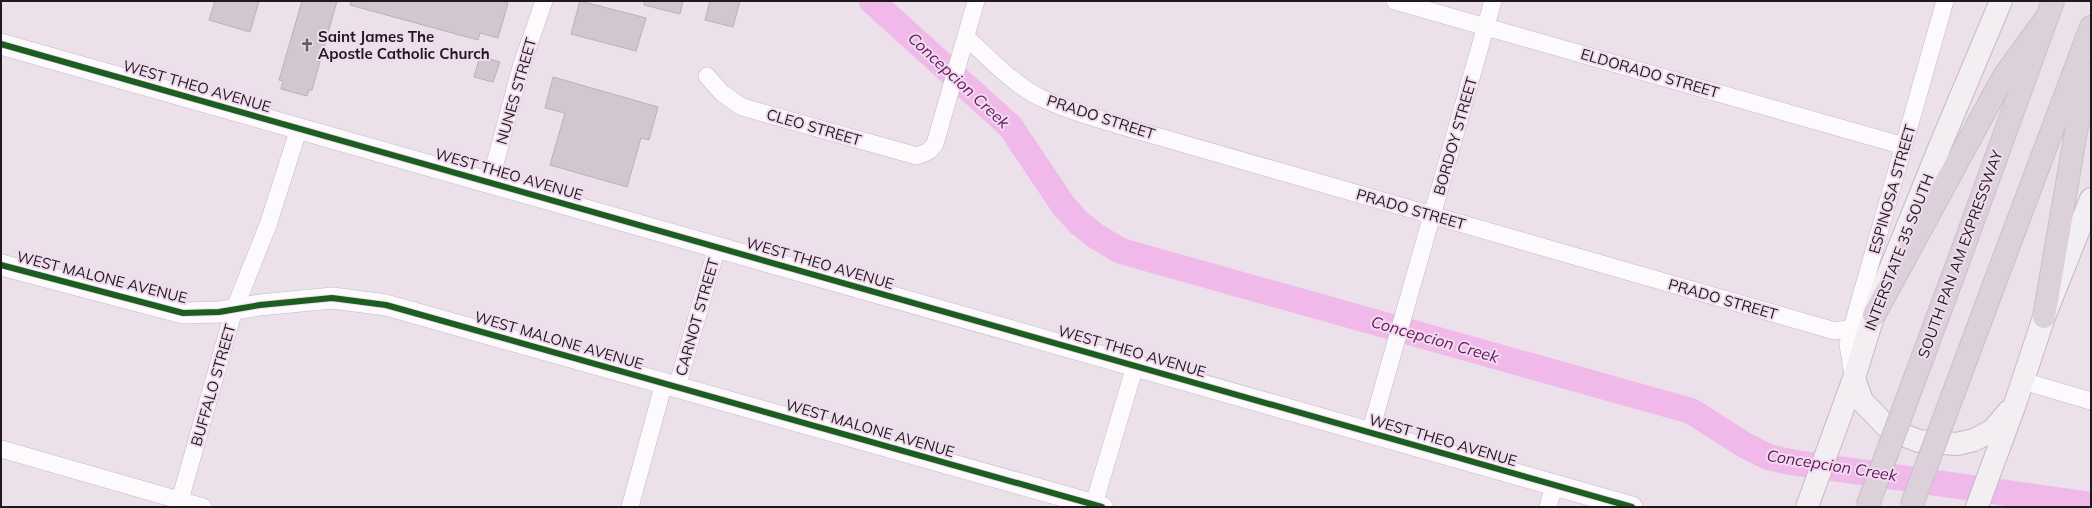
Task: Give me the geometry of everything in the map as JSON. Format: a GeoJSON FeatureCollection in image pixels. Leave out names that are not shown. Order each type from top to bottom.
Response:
{"type":"FeatureCollection","features":[{"type":"Feature","properties":{"kind":"highway"},"geometry":{"type":"LineString","coordinates":[[1874,315],[2004,76],[2050,9]]}},
{"type":"Feature","properties":{"kind":"highway","name":"SOUTH PAN AM EXPRESSWAY"},"geometry":{"type":"LineString","coordinates":[[1867,507],[2050,9]]}},
{"type":"Feature","properties":{"kind":"highway"},"geometry":{"type":"LineString","coordinates":[[1911,507],[2091,27]]}},
{"type":"Feature","properties":{"kind":"highway"},"geometry":{"type":"LineString","coordinates":[[2044,317],[2077,126],[2091,75]]}},
{"type":"Feature","properties":{"kind":"main road","name":"INTERSTATE 35 SOUTH"},"geometry":{"type":"LineString","coordinates":[[1808,504],[1854,378],[1879,297],[2001,1]]}},
{"type":"Feature","properties":{"kind":"main road"},"geometry":{"type":"LineString","coordinates":[[1977,507],[2015,404],[2044,317],[2091,199]]}},
{"type":"Feature","properties":{"kind":"main road"},"geometry":{"type":"LineString","coordinates":[[1854,378],[1862,401],[1890,430],[1919,441],[1957,444],[1974,440],[1993,430],[2015,404]]}},
{"type":"Feature","properties":{"kind":"street","name":"NUNES STREET"},"geometry":{"type":"LineString","coordinates":[[490,182],[521,68],[544,1]]}},
{"type":"Feature","properties":{"kind":"street"},"geometry":{"type":"LineString","coordinates":[[964,45],[976,1]]}},
{"type":"Feature","properties":{"kind":"street","name":"ELDORADO STREET"},"geometry":{"type":"LineString","coordinates":[[1395,1],[1904,146]]}},
{"type":"Feature","properties":{"kind":"street","name":"BORDOY STREET"},"geometry":{"type":"LineString","coordinates":[[1370,433],[1493,1]]}},
{"type":"Feature","properties":{"kind":"street","name":"ESPINOSA STREET"},"geometry":{"type":"LineString","coordinates":[[1854,378],[1848,344],[1945,1]]}},
{"type":"Feature","properties":{"kind":"street","name":"WEST THEO AVENUE"},"geometry":{"type":"LineString","coordinates":[[1,44],[1632,507]]}},
{"type":"Feature","properties":{"kind":"street","name":"CLEO STREET"},"geometry":{"type":"LineString","coordinates":[[707,76],[722,92],[742,107],[917,156],[929,151],[935,144],[948,95],[964,45]]}},
{"type":"Feature","properties":{"kind":"street","name":"PRADO STREET"},"geometry":{"type":"LineString","coordinates":[[964,45],[1037,96],[1062,107],[1125,127],[1835,331],[1852,328],[1874,315]]}},
{"type":"Feature","properties":{"kind":"street","name":"BUFFALO STREET"},"geometry":{"type":"LineString","coordinates":[[178,504],[234,310],[268,225],[299,128]]}},
{"type":"Feature","properties":{"kind":"street","name":"CARNOT STREET"},"geometry":{"type":"LineString","coordinates":[[630,507],[718,247]]}},
{"type":"Feature","properties":{"kind":"street","name":"WEST MALONE AVENUE"},"geometry":{"type":"LineString","coordinates":[[1,265],[183,313],[202,314],[260,305],[332,298],[386,305],[1088,505]]}},
{"type":"Feature","properties":{"kind":"street"},"geometry":{"type":"LineString","coordinates":[[1088,505],[1135,366]]}},
{"type":"Feature","properties":{"kind":"street"},"geometry":{"type":"LineString","coordinates":[[2022,381],[2091,401]]}},
{"type":"Feature","properties":{"kind":"street"},"geometry":{"type":"LineString","coordinates":[[1,450],[178,504],[202,507]]}},
{"type":"Feature","properties":{"kind":"street"},"geometry":{"type":"LineString","coordinates":[[1548,507],[1554,485]]}},
{"type":"Feature","properties":{"kind":"building"},"geometry":{"type":"Polygon","coordinates":[[[215,1],[259,1],[250,32],[209,20],[215,1]]]}},
{"type":"Feature","properties":{"kind":"building","name":"Saint James The Apostle Catholic Church"},"geometry":{"type":"Polygon","coordinates":[[[302,1],[337,1],[312,90],[309,90],[307,96],[281,89],[283,81],[279,80],[302,1]]]}},
{"type":"Feature","properties":{"kind":"building"},"geometry":{"type":"Polygon","coordinates":[[[351,1],[501,1],[508,3],[498,38],[480,33],[478,40],[350,5],[351,1]]]}},
{"type":"Feature","properties":{"kind":"building"},"geometry":{"type":"Polygon","coordinates":[[[580,1],[646,18],[636,51],[571,34],[580,1]]]}},
{"type":"Feature","properties":{"kind":"building"},"geometry":{"type":"Polygon","coordinates":[[[644,1],[683,1],[680,14],[644,5],[644,1]]]}},
{"type":"Feature","properties":{"kind":"building"},"geometry":{"type":"Polygon","coordinates":[[[710,1],[740,1],[733,27],[705,20],[710,1]]]}},
{"type":"Feature","properties":{"kind":"building"},"geometry":{"type":"Polygon","coordinates":[[[480,56],[500,62],[493,82],[474,77],[480,56]]]}},
{"type":"Feature","properties":{"kind":"building"},"geometry":{"type":"Polygon","coordinates":[[[553,77],[658,107],[649,140],[641,138],[627,187],[550,165],[565,113],[545,108],[553,77]]]}},
{"type":"Feature","properties":{"kind":"waterway","name":"Concepcion Creek"},"geometry":{"type":"LineString","coordinates":[[872,1],[1010,126],[1063,205],[1078,222],[1097,237],[1121,251],[1691,411],[1746,446],[1768,457],[1790,462],[2091,505]]}},
{"type":"Feature","properties":{"kind":"cycle path"},"geometry":{"type":"LineString","coordinates":[[1,44],[1632,507]]}},
{"type":"Feature","properties":{"kind":"cycle path"},"geometry":{"type":"LineString","coordinates":[[1,265],[183,313],[219,312],[260,305],[332,298],[386,305],[1102,507]]}},
{"type":"Feature","properties":{"kind":"place","name":"Saint James The Apostle Catholic Church"},"geometry":{"type":"Point","coordinates":[307,45]}}]}
